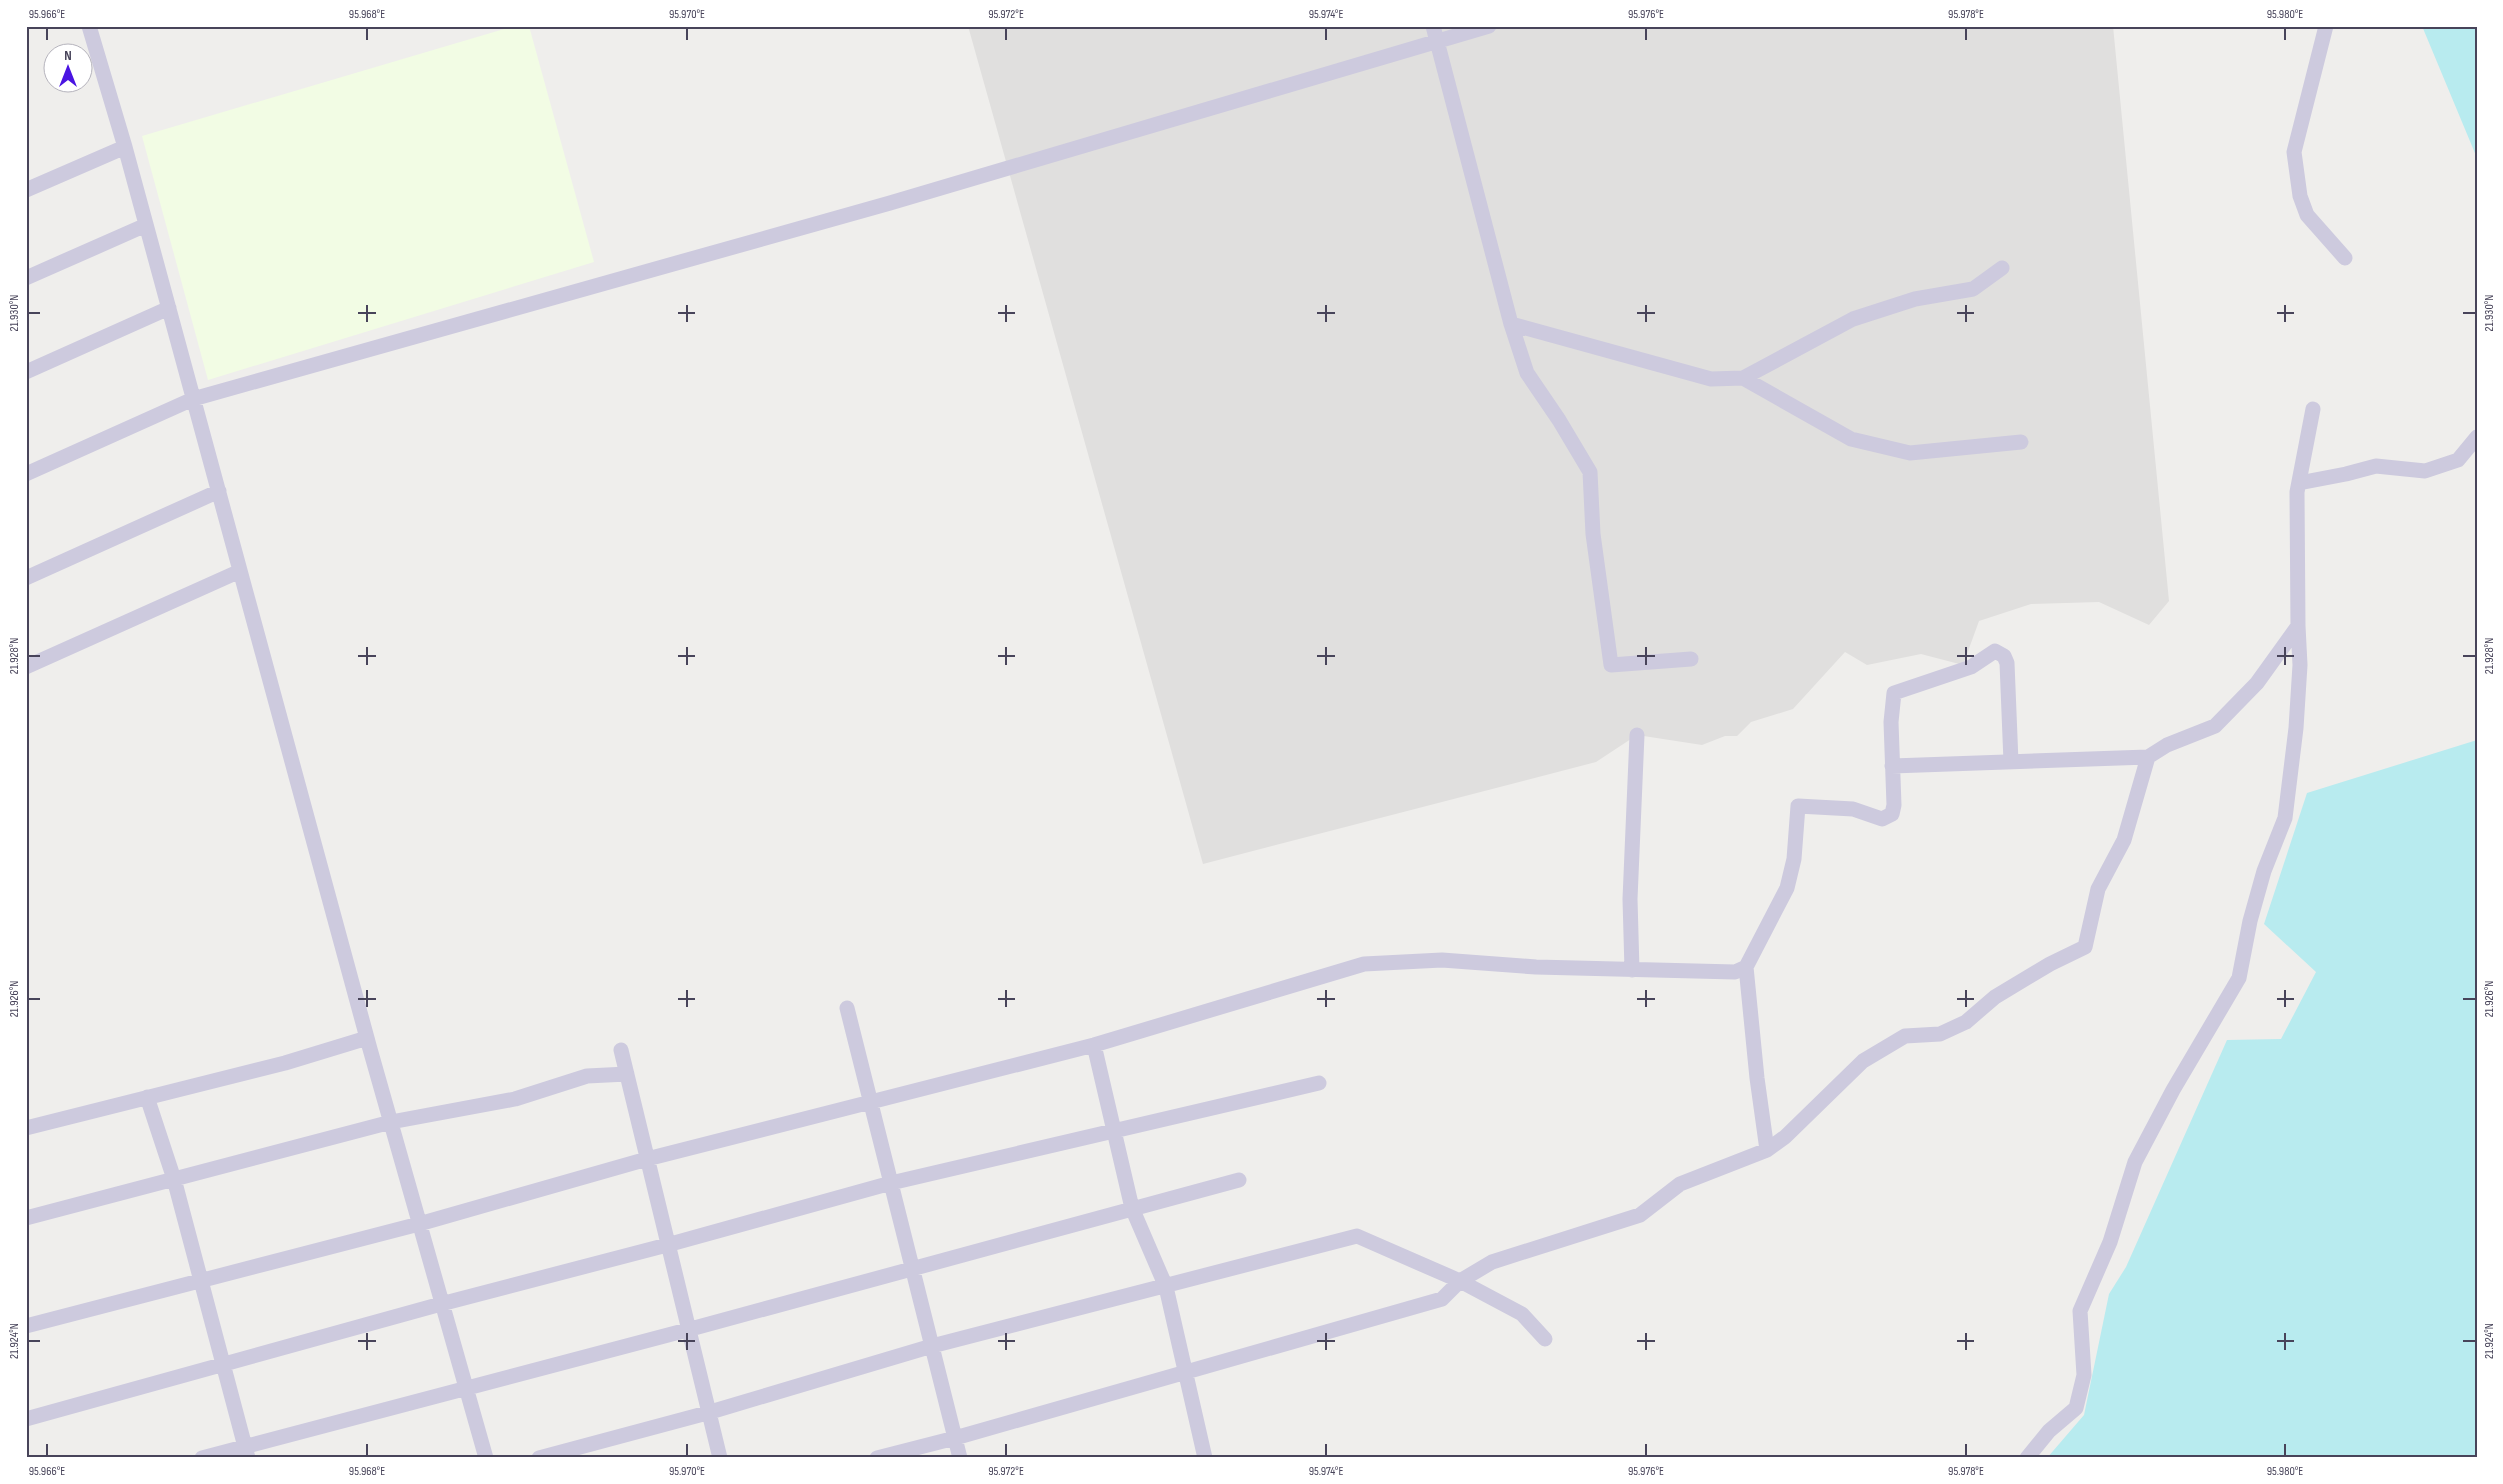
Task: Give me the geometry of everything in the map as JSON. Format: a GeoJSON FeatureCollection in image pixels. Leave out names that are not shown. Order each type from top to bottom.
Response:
{"type":"FeatureCollection","features":[{"type":"Feature","properties":{"kind":"street"},"geometry":{"type":"LineString","coordinates":[[89,26],[125,147],[367,1038],[486,1458]]}},
{"type":"Feature","properties":{"kind":"street"},"geometry":{"type":"LineString","coordinates":[[1433,26],[1511,324],[1526,373],[1559,420],[1590,472],[1593,534],[1611,665],[1691,659]]}},
{"type":"Feature","properties":{"kind":"street"},"geometry":{"type":"LineString","coordinates":[[26,474],[194,399],[890,203],[1489,26]]}},
{"type":"Feature","properties":{"kind":"street"},"geometry":{"type":"LineString","coordinates":[[2326,26],[2294,152],[2300,196],[2307,215],[2345,258]]}},
{"type":"Feature","properties":{"kind":"street"},"geometry":{"type":"LineString","coordinates":[[26,190],[125,147]]}},
{"type":"Feature","properties":{"kind":"street"},"geometry":{"type":"LineString","coordinates":[[26,278],[146,225]]}},
{"type":"Feature","properties":{"kind":"street"},"geometry":{"type":"LineString","coordinates":[[1511,324],[1711,379],[1742,378],[1853,319],[1915,299],[1973,289],[2002,268]]}},
{"type":"Feature","properties":{"kind":"street"},"geometry":{"type":"LineString","coordinates":[[26,372],[169,308]]}},
{"type":"Feature","properties":{"kind":"street"},"geometry":{"type":"LineString","coordinates":[[1742,378],[1851,439],[1910,453],[2020,442]]}},
{"type":"Feature","properties":{"kind":"street"},"geometry":{"type":"LineString","coordinates":[[2027,1458],[2050,1431],[2076,1408],[2084,1375],[2080,1311],[2110,1242],[2135,1162],[2173,1090],[2239,978],[2250,921],[2264,871],[2285,818],[2296,728],[2300,665],[2298,626],[2299,483],[2313,408]]}},
{"type":"Feature","properties":{"kind":"street"},"geometry":{"type":"LineString","coordinates":[[2299,483],[2376,466],[2425,470],[2458,460],[2477,437]]}},
{"type":"Feature","properties":{"kind":"street"},"geometry":{"type":"LineString","coordinates":[[26,578],[218,491]]}},
{"type":"Feature","properties":{"kind":"street"},"geometry":{"type":"LineString","coordinates":[[27,662],[240,572]]}},
{"type":"Feature","properties":{"kind":"street"},"geometry":{"type":"LineString","coordinates":[[1892,766],[2148,757],[2168,745],[2215,726],[2256,683],[2298,626]]}},
{"type":"Feature","properties":{"kind":"street"},"geometry":{"type":"LineString","coordinates":[[1768,1150],[1757,1078],[1746,967],[1787,888],[1794,859],[1798,806],[1853,810],[1882,819],[1892,814],[1894,805],[1890,722],[1894,693],[1971,667],[1995,651],[2004,656],[2007,663],[2011,762]]}},
{"type":"Feature","properties":{"kind":"street"},"geometry":{"type":"LineString","coordinates":[[1632,970],[1630,899],[1637,735]]}},
{"type":"Feature","properties":{"kind":"street"},"geometry":{"type":"LineString","coordinates":[[876,1458],[955,1438],[1442,1298],[1460,1281],[1492,1262],[1640,1215],[1680,1184],[1768,1150],[1785,1137],[1863,1061],[1905,1036],[1940,1034],[1966,1022],[1995,997],[2050,964],[2085,947],[2098,889],[2124,840],[2148,757]]}},
{"type":"Feature","properties":{"kind":"street"},"geometry":{"type":"LineString","coordinates":[[26,1326],[419,1224],[647,1159],[1094,1045],[1364,964],[1442,960],[1536,967],[1735,972],[1746,967]]}},
{"type":"Feature","properties":{"kind":"street"},"geometry":{"type":"LineString","coordinates":[[847,1008],[960,1458]]}},
{"type":"Feature","properties":{"kind":"street"},"geometry":{"type":"LineString","coordinates":[[26,1128],[285,1063],[367,1038]]}},
{"type":"Feature","properties":{"kind":"street"},"geometry":{"type":"LineString","coordinates":[[1094,1045],[1132,1208],[1166,1287],[1205,1458]]}},
{"type":"Feature","properties":{"kind":"street"},"geometry":{"type":"LineString","coordinates":[[621,1050],[707,1413],[720,1458]]}},
{"type":"Feature","properties":{"kind":"street"},"geometry":{"type":"LineString","coordinates":[[26,1218],[391,1122],[515,1099],[587,1076],[627,1074]]}},
{"type":"Feature","properties":{"kind":"street"},"geometry":{"type":"LineString","coordinates":[[26,1419],[441,1304],[667,1245],[891,1182],[1319,1083]]}},
{"type":"Feature","properties":{"kind":"street"},"geometry":{"type":"LineString","coordinates":[[147,1097],[174,1179],[247,1452]]}},
{"type":"Feature","properties":{"kind":"street"},"geometry":{"type":"LineString","coordinates":[[202,1458],[247,1452],[466,1388],[688,1330],[1239,1180]]}},
{"type":"Feature","properties":{"kind":"street"},"geometry":{"type":"LineString","coordinates":[[539,1458],[707,1413],[932,1346],[1166,1287],[1357,1236],[1460,1281],[1522,1314],[1545,1339]]}},
{"type":"Feature","properties":{"kind":"shaded area"},"geometry":{"type":"Polygon","coordinates":[[[514,26],[529,26],[594,262],[208,380],[142,136],[514,26]]]}},
{"type":"Feature","properties":{"kind":"shaded area"},"geometry":{"type":"Polygon","coordinates":[[[968,26],[2113,26],[2169,601],[2149,625],[2099,602],[2031,604],[1979,621],[1963,665],[1921,654],[1867,665],[1845,652],[1793,709],[1751,722],[1737,736],[1725,736],[1702,745],[1637,735],[1596,762],[1203,864],[968,26]]]}},
{"type":"Feature","properties":{"kind":"shaded area"},"geometry":{"type":"Polygon","coordinates":[[[2422,26],[2477,26],[2477,158],[2422,26]]]}},
{"type":"Feature","properties":{"kind":"shaded area"},"geometry":{"type":"Polygon","coordinates":[[[2477,740],[2477,1458],[2047,1458],[2084,1415],[2109,1294],[2126,1267],[2227,1040],[2281,1039],[2316,972],[2264,924],[2307,793],[2477,740]]]}}]}
